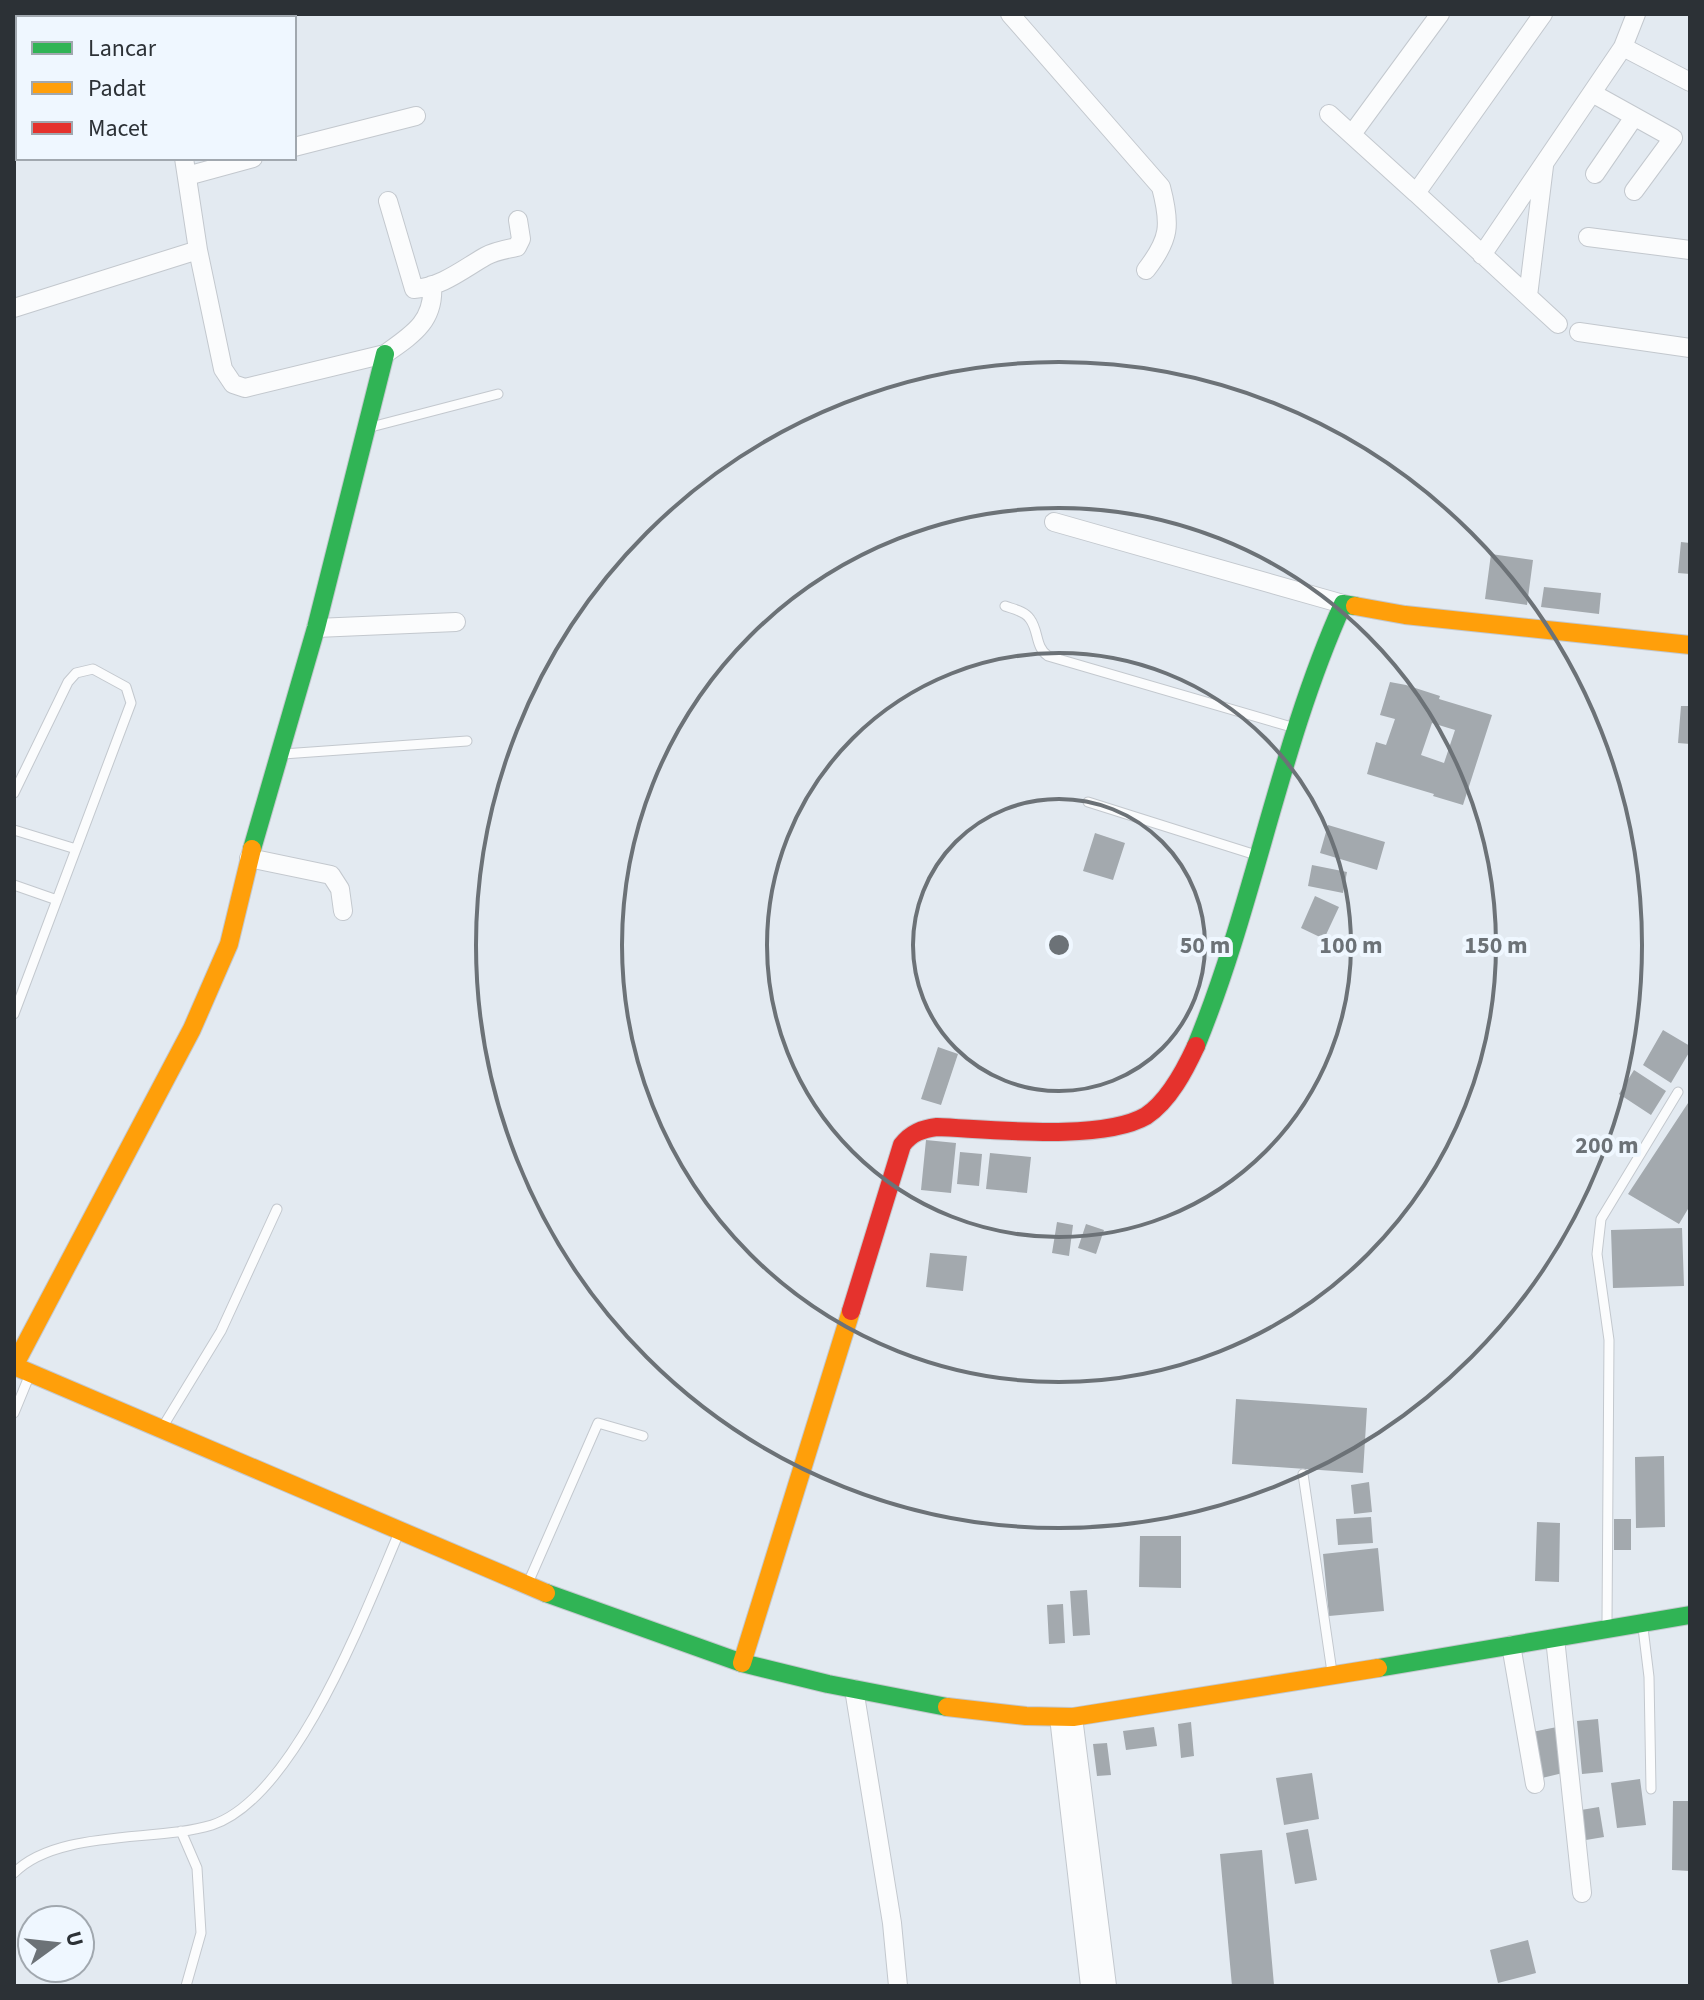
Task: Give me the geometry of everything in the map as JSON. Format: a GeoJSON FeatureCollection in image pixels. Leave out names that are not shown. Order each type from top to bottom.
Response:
{"type":"FeatureCollection","features":[{"type":"Feature","properties":{"kind":"main road"},"geometry":{"type":"LineString","coordinates":[[385,354],[316,628],[249,858],[229,944],[192,1029],[19,1368],[526,1586],[742,1663],[934,1705],[1026,1716],[1066,1717],[1690,1615]]}},
{"type":"Feature","properties":{"kind":"main road"},"geometry":{"type":"LineString","coordinates":[[742,1663],[902,1145],[908,1136],[917,1131],[937,1127],[1079,1130],[1109,1127],[1147,1115],[1163,1102],[1184,1072],[1219,988],[1296,728],[1343,604],[1405,615],[1690,645]]}},
{"type":"Feature","properties":{"kind":"street"},"geometry":{"type":"LineString","coordinates":[[1010,14],[1161,187],[1168,211],[1167,236],[1146,270]]}},
{"type":"Feature","properties":{"kind":"street"},"geometry":{"type":"LineString","coordinates":[[1352,134],[1440,14]]}},
{"type":"Feature","properties":{"kind":"street"},"geometry":{"type":"LineString","coordinates":[[1416,193],[1543,14]]}},
{"type":"Feature","properties":{"kind":"street"},"geometry":{"type":"LineString","coordinates":[[1482,255],[1623,47],[1636,14]]}},
{"type":"Feature","properties":{"kind":"street"},"geometry":{"type":"LineString","coordinates":[[1623,47],[1690,82]]}},
{"type":"Feature","properties":{"kind":"street"},"geometry":{"type":"LineString","coordinates":[[1592,93],[1673,138],[1634,191]]}},
{"type":"Feature","properties":{"kind":"street"},"geometry":{"type":"LineString","coordinates":[[1329,114],[1558,324]]}},
{"type":"Feature","properties":{"kind":"street"},"geometry":{"type":"LineString","coordinates":[[296,146],[416,116]]}},
{"type":"Feature","properties":{"kind":"street"},"geometry":{"type":"LineString","coordinates":[[1595,174],[1634,117]]}},
{"type":"Feature","properties":{"kind":"street"},"geometry":{"type":"LineString","coordinates":[[238,160],[185,167],[198,250],[223,369],[233,384],[245,388],[385,354],[405,340],[428,316],[433,302],[432,285]]}},
{"type":"Feature","properties":{"kind":"street"},"geometry":{"type":"LineString","coordinates":[[1528,296],[1544,164]]}},
{"type":"Feature","properties":{"kind":"street"},"geometry":{"type":"LineString","coordinates":[[388,201],[412,287],[418,289],[467,270],[488,255],[517,247],[521,239],[518,220]]}},
{"type":"Feature","properties":{"kind":"street"},"geometry":{"type":"LineString","coordinates":[[1588,237],[1690,250]]}},
{"type":"Feature","properties":{"kind":"street"},"geometry":{"type":"LineString","coordinates":[[14,308],[198,250]]}},
{"type":"Feature","properties":{"kind":"street"},"geometry":{"type":"LineString","coordinates":[[1579,332],[1690,348]]}},
{"type":"Feature","properties":{"kind":"street"},"geometry":{"type":"LineString","coordinates":[[1054,522],[1343,604]]}},
{"type":"Feature","properties":{"kind":"street"},"geometry":{"type":"LineString","coordinates":[[316,628],[456,622]]}},
{"type":"Feature","properties":{"kind":"street"},"geometry":{"type":"LineString","coordinates":[[249,858],[331,875],[340,889],[343,911]]}},
{"type":"Feature","properties":{"kind":"street"},"geometry":{"type":"LineString","coordinates":[[1555,1638],[1582,1893]]}},
{"type":"Feature","properties":{"kind":"street"},"geometry":{"type":"LineString","coordinates":[[1511,1645],[1535,1784]]}},
{"type":"Feature","properties":{"kind":"street"},"geometry":{"type":"LineString","coordinates":[[854,1689],[892,1923],[898,1986]]}},
{"type":"Feature","properties":{"kind":"street"},"geometry":{"type":"LineString","coordinates":[[1066,1717],[1098,1984]]}},
{"type":"Feature","properties":{"kind":"lane"},"geometry":{"type":"LineString","coordinates":[[368,427],[498,394]]}},
{"type":"Feature","properties":{"kind":"lane"},"geometry":{"type":"LineString","coordinates":[[1005,606],[1031,619],[1038,644],[1048,656],[1296,728]]}},
{"type":"Feature","properties":{"kind":"lane"},"geometry":{"type":"LineString","coordinates":[[14,793],[68,682],[76,673],[93,669],[126,687],[131,703],[14,1014]]}},
{"type":"Feature","properties":{"kind":"lane"},"geometry":{"type":"LineString","coordinates":[[280,754],[467,741]]}},
{"type":"Feature","properties":{"kind":"lane"},"geometry":{"type":"LineString","coordinates":[[1088,802],[1259,856]]}},
{"type":"Feature","properties":{"kind":"lane"},"geometry":{"type":"LineString","coordinates":[[14,830],[76,849]]}},
{"type":"Feature","properties":{"kind":"lane"},"geometry":{"type":"LineString","coordinates":[[14,885],[57,900]]}},
{"type":"Feature","properties":{"kind":"lane"},"geometry":{"type":"LineString","coordinates":[[1607,1629],[1609,1340],[1597,1254],[1601,1219],[1678,1092]]}},
{"type":"Feature","properties":{"kind":"lane"},"geometry":{"type":"LineString","coordinates":[[161,1429],[221,1331],[277,1209]]}},
{"type":"Feature","properties":{"kind":"lane"},"geometry":{"type":"LineString","coordinates":[[14,1413],[19,1368]]}},
{"type":"Feature","properties":{"kind":"lane"},"geometry":{"type":"LineString","coordinates":[[526,1586],[598,1423],[643,1436]]}},
{"type":"Feature","properties":{"kind":"lane"},"geometry":{"type":"LineString","coordinates":[[1303,1474],[1333,1675]]}},
{"type":"Feature","properties":{"kind":"lane"},"geometry":{"type":"LineString","coordinates":[[14,1873],[20,1866],[58,1849],[116,1837],[181,1831],[214,1824],[249,1805],[285,1765],[344,1660],[400,1532]]}},
{"type":"Feature","properties":{"kind":"lane"},"geometry":{"type":"LineString","coordinates":[[1643,1624],[1649,1677],[1651,1789]]}},
{"type":"Feature","properties":{"kind":"lane"},"geometry":{"type":"LineString","coordinates":[[181,1831],[197,1868],[201,1933],[186,1986]]}},
{"type":"Feature","properties":{"kind":"building"},"geometry":{"type":"Polygon","coordinates":[[[1681,542],[1690,543],[1690,574],[1678,573],[1681,542]]]}},
{"type":"Feature","properties":{"kind":"building"},"geometry":{"type":"Polygon","coordinates":[[[1491,554],[1533,560],[1527,605],[1485,599],[1491,554]]]}},
{"type":"Feature","properties":{"kind":"building"},"geometry":{"type":"Polygon","coordinates":[[[1544,587],[1601,593],[1599,614],[1541,607],[1544,587]]]}},
{"type":"Feature","properties":{"kind":"building"},"geometry":{"type":"Polygon","coordinates":[[[1390,682],[1492,715],[1463,805],[1367,774],[1376,742],[1386,745],[1395,719],[1380,715],[1390,682]],[[1432,723],[1421,755],[1444,763],[1455,730],[1432,723]]]}},
{"type":"Feature","properties":{"kind":"building"},"geometry":{"type":"Polygon","coordinates":[[[1681,706],[1690,706],[1690,744],[1678,743],[1681,706]]]}},
{"type":"Feature","properties":{"kind":"building"},"geometry":{"type":"Polygon","coordinates":[[[1328,825],[1385,842],[1377,870],[1320,853],[1328,825]]]}},
{"type":"Feature","properties":{"kind":"building"},"geometry":{"type":"Polygon","coordinates":[[[1095,833],[1125,843],[1113,880],[1083,871],[1095,833]]]}},
{"type":"Feature","properties":{"kind":"building"},"geometry":{"type":"Polygon","coordinates":[[[1312,865],[1347,872],[1343,893],[1308,886],[1312,865]]]}},
{"type":"Feature","properties":{"kind":"building"},"geometry":{"type":"Polygon","coordinates":[[[1315,896],[1339,907],[1324,939],[1301,928],[1315,896]]]}},
{"type":"Feature","properties":{"kind":"building"},"geometry":{"type":"Polygon","coordinates":[[[1663,1030],[1690,1046],[1671,1083],[1643,1065],[1663,1030]]]}},
{"type":"Feature","properties":{"kind":"building"},"geometry":{"type":"Polygon","coordinates":[[[938,1047],[958,1054],[941,1105],[921,1099],[938,1047]]]}},
{"type":"Feature","properties":{"kind":"building"},"geometry":{"type":"Polygon","coordinates":[[[1634,1070],[1666,1091],[1651,1115],[1619,1094],[1634,1070]]]}},
{"type":"Feature","properties":{"kind":"building"},"geometry":{"type":"Polygon","coordinates":[[[1690,1100],[1690,1210],[1679,1224],[1628,1194],[1690,1100]]]}},
{"type":"Feature","properties":{"kind":"building"},"geometry":{"type":"Polygon","coordinates":[[[926,1140],[956,1143],[951,1193],[921,1190],[926,1140]]]}},
{"type":"Feature","properties":{"kind":"building"},"geometry":{"type":"Polygon","coordinates":[[[960,1152],[982,1154],[979,1186],[957,1184],[960,1152]]]}},
{"type":"Feature","properties":{"kind":"building"},"geometry":{"type":"Polygon","coordinates":[[[990,1153],[1031,1157],[1027,1193],[986,1189],[990,1153]]]}},
{"type":"Feature","properties":{"kind":"building"},"geometry":{"type":"Polygon","coordinates":[[[1057,1222],[1073,1225],[1069,1256],[1052,1253],[1057,1222]]]}},
{"type":"Feature","properties":{"kind":"building"},"geometry":{"type":"Polygon","coordinates":[[[1086,1224],[1104,1230],[1096,1254],[1078,1248],[1086,1224]]]}},
{"type":"Feature","properties":{"kind":"building"},"geometry":{"type":"Polygon","coordinates":[[[1682,1228],[1684,1286],[1613,1288],[1611,1230],[1682,1228]]]}},
{"type":"Feature","properties":{"kind":"building"},"geometry":{"type":"Polygon","coordinates":[[[930,1253],[967,1256],[963,1291],[926,1287],[930,1253]]]}},
{"type":"Feature","properties":{"kind":"building"},"geometry":{"type":"Polygon","coordinates":[[[1236,1399],[1367,1408],[1363,1473],[1232,1464],[1236,1399]]]}},
{"type":"Feature","properties":{"kind":"building"},"geometry":{"type":"Polygon","coordinates":[[[1664,1456],[1665,1527],[1636,1528],[1635,1457],[1664,1456]]]}},
{"type":"Feature","properties":{"kind":"building"},"geometry":{"type":"Polygon","coordinates":[[[1369,1482],[1372,1512],[1354,1514],[1351,1485],[1369,1482]]]}},
{"type":"Feature","properties":{"kind":"building"},"geometry":{"type":"Polygon","coordinates":[[[1371,1517],[1373,1543],[1338,1545],[1336,1519],[1371,1517]]]}},
{"type":"Feature","properties":{"kind":"building"},"geometry":{"type":"Polygon","coordinates":[[[1614,1519],[1631,1519],[1631,1550],[1614,1550],[1614,1519]]]}},
{"type":"Feature","properties":{"kind":"building"},"geometry":{"type":"Polygon","coordinates":[[[1537,1522],[1560,1523],[1559,1582],[1535,1581],[1537,1522]]]}},
{"type":"Feature","properties":{"kind":"building"},"geometry":{"type":"Polygon","coordinates":[[[1140,1536],[1181,1536],[1181,1588],[1139,1587],[1140,1536]]]}},
{"type":"Feature","properties":{"kind":"building"},"geometry":{"type":"Polygon","coordinates":[[[1378,1548],[1384,1611],[1329,1616],[1323,1554],[1378,1548]]]}},
{"type":"Feature","properties":{"kind":"building"},"geometry":{"type":"Polygon","coordinates":[[[1087,1590],[1090,1635],[1073,1636],[1070,1591],[1087,1590]]]}},
{"type":"Feature","properties":{"kind":"building"},"geometry":{"type":"Polygon","coordinates":[[[1063,1604],[1065,1643],[1049,1644],[1047,1605],[1063,1604]]]}},
{"type":"Feature","properties":{"kind":"building"},"geometry":{"type":"Polygon","coordinates":[[[1598,1719],[1603,1772],[1582,1774],[1577,1721],[1598,1719]]]}},
{"type":"Feature","properties":{"kind":"building"},"geometry":{"type":"Polygon","coordinates":[[[1191,1722],[1194,1756],[1181,1758],[1178,1724],[1191,1722]]]}},
{"type":"Feature","properties":{"kind":"building"},"geometry":{"type":"Polygon","coordinates":[[[1154,1727],[1157,1746],[1126,1750],[1123,1731],[1154,1727]]]}},
{"type":"Feature","properties":{"kind":"building"},"geometry":{"type":"Polygon","coordinates":[[[1557,1727],[1567,1772],[1542,1778],[1532,1732],[1557,1727]]]}},
{"type":"Feature","properties":{"kind":"building"},"geometry":{"type":"Polygon","coordinates":[[[1107,1743],[1111,1775],[1097,1776],[1093,1744],[1107,1743]]]}},
{"type":"Feature","properties":{"kind":"building"},"geometry":{"type":"Polygon","coordinates":[[[1312,1773],[1319,1819],[1284,1825],[1276,1778],[1312,1773]]]}},
{"type":"Feature","properties":{"kind":"building"},"geometry":{"type":"Polygon","coordinates":[[[1640,1779],[1646,1825],[1617,1828],[1611,1783],[1640,1779]]]}},
{"type":"Feature","properties":{"kind":"building"},"geometry":{"type":"Polygon","coordinates":[[[1673,1801],[1690,1801],[1690,1871],[1672,1870],[1673,1801]]]}},
{"type":"Feature","properties":{"kind":"building"},"geometry":{"type":"Polygon","coordinates":[[[1599,1807],[1604,1837],[1586,1840],[1581,1810],[1599,1807]]]}},
{"type":"Feature","properties":{"kind":"building"},"geometry":{"type":"Polygon","coordinates":[[[1308,1829],[1317,1880],[1295,1884],[1286,1833],[1308,1829]]]}},
{"type":"Feature","properties":{"kind":"building"},"geometry":{"type":"Polygon","coordinates":[[[1262,1850],[1274,1985],[1232,1986],[1220,1854],[1262,1850]]]}},
{"type":"Feature","properties":{"kind":"building"},"geometry":{"type":"Polygon","coordinates":[[[1528,1940],[1536,1973],[1498,1983],[1490,1950],[1528,1940]]]}},
{"type":"Feature","properties":{"kind":"traffic: fast"},"geometry":{"type":"LineString","coordinates":[[252,849],[316,628],[385,354]]}},
{"type":"Feature","properties":{"kind":"traffic: fast"},"geometry":{"type":"LineString","coordinates":[[1196,1046],[1235,936],[1301,713],[1343,604],[1355,606]]}},
{"type":"Feature","properties":{"kind":"traffic: fast"},"geometry":{"type":"LineString","coordinates":[[546,1593],[742,1663],[828,1684],[947,1707]]}},
{"type":"Feature","properties":{"kind":"traffic: fast"},"geometry":{"type":"LineString","coordinates":[[1378,1668],[1690,1615]]}},
{"type":"Feature","properties":{"kind":"traffic: slow"},"geometry":{"type":"LineString","coordinates":[[1355,606],[1405,615],[1690,645]]}},
{"type":"Feature","properties":{"kind":"traffic: slow"},"geometry":{"type":"LineString","coordinates":[[14,1366],[192,1029],[229,944],[252,849]]}},
{"type":"Feature","properties":{"kind":"traffic: slow"},"geometry":{"type":"LineString","coordinates":[[742,1663],[851,1311]]}},
{"type":"Feature","properties":{"kind":"traffic: slow"},"geometry":{"type":"LineString","coordinates":[[14,1366],[546,1593]]}},
{"type":"Feature","properties":{"kind":"traffic: slow"},"geometry":{"type":"LineString","coordinates":[[947,1707],[1026,1716],[1073,1717],[1378,1668]]}},
{"type":"Feature","properties":{"kind":"traffic: jam"},"geometry":{"type":"LineString","coordinates":[[851,1311],[902,1145],[909,1137],[937,1127],[1044,1132],[1102,1129],[1126,1124],[1146,1116],[1162,1102],[1196,1046]]}}]}
